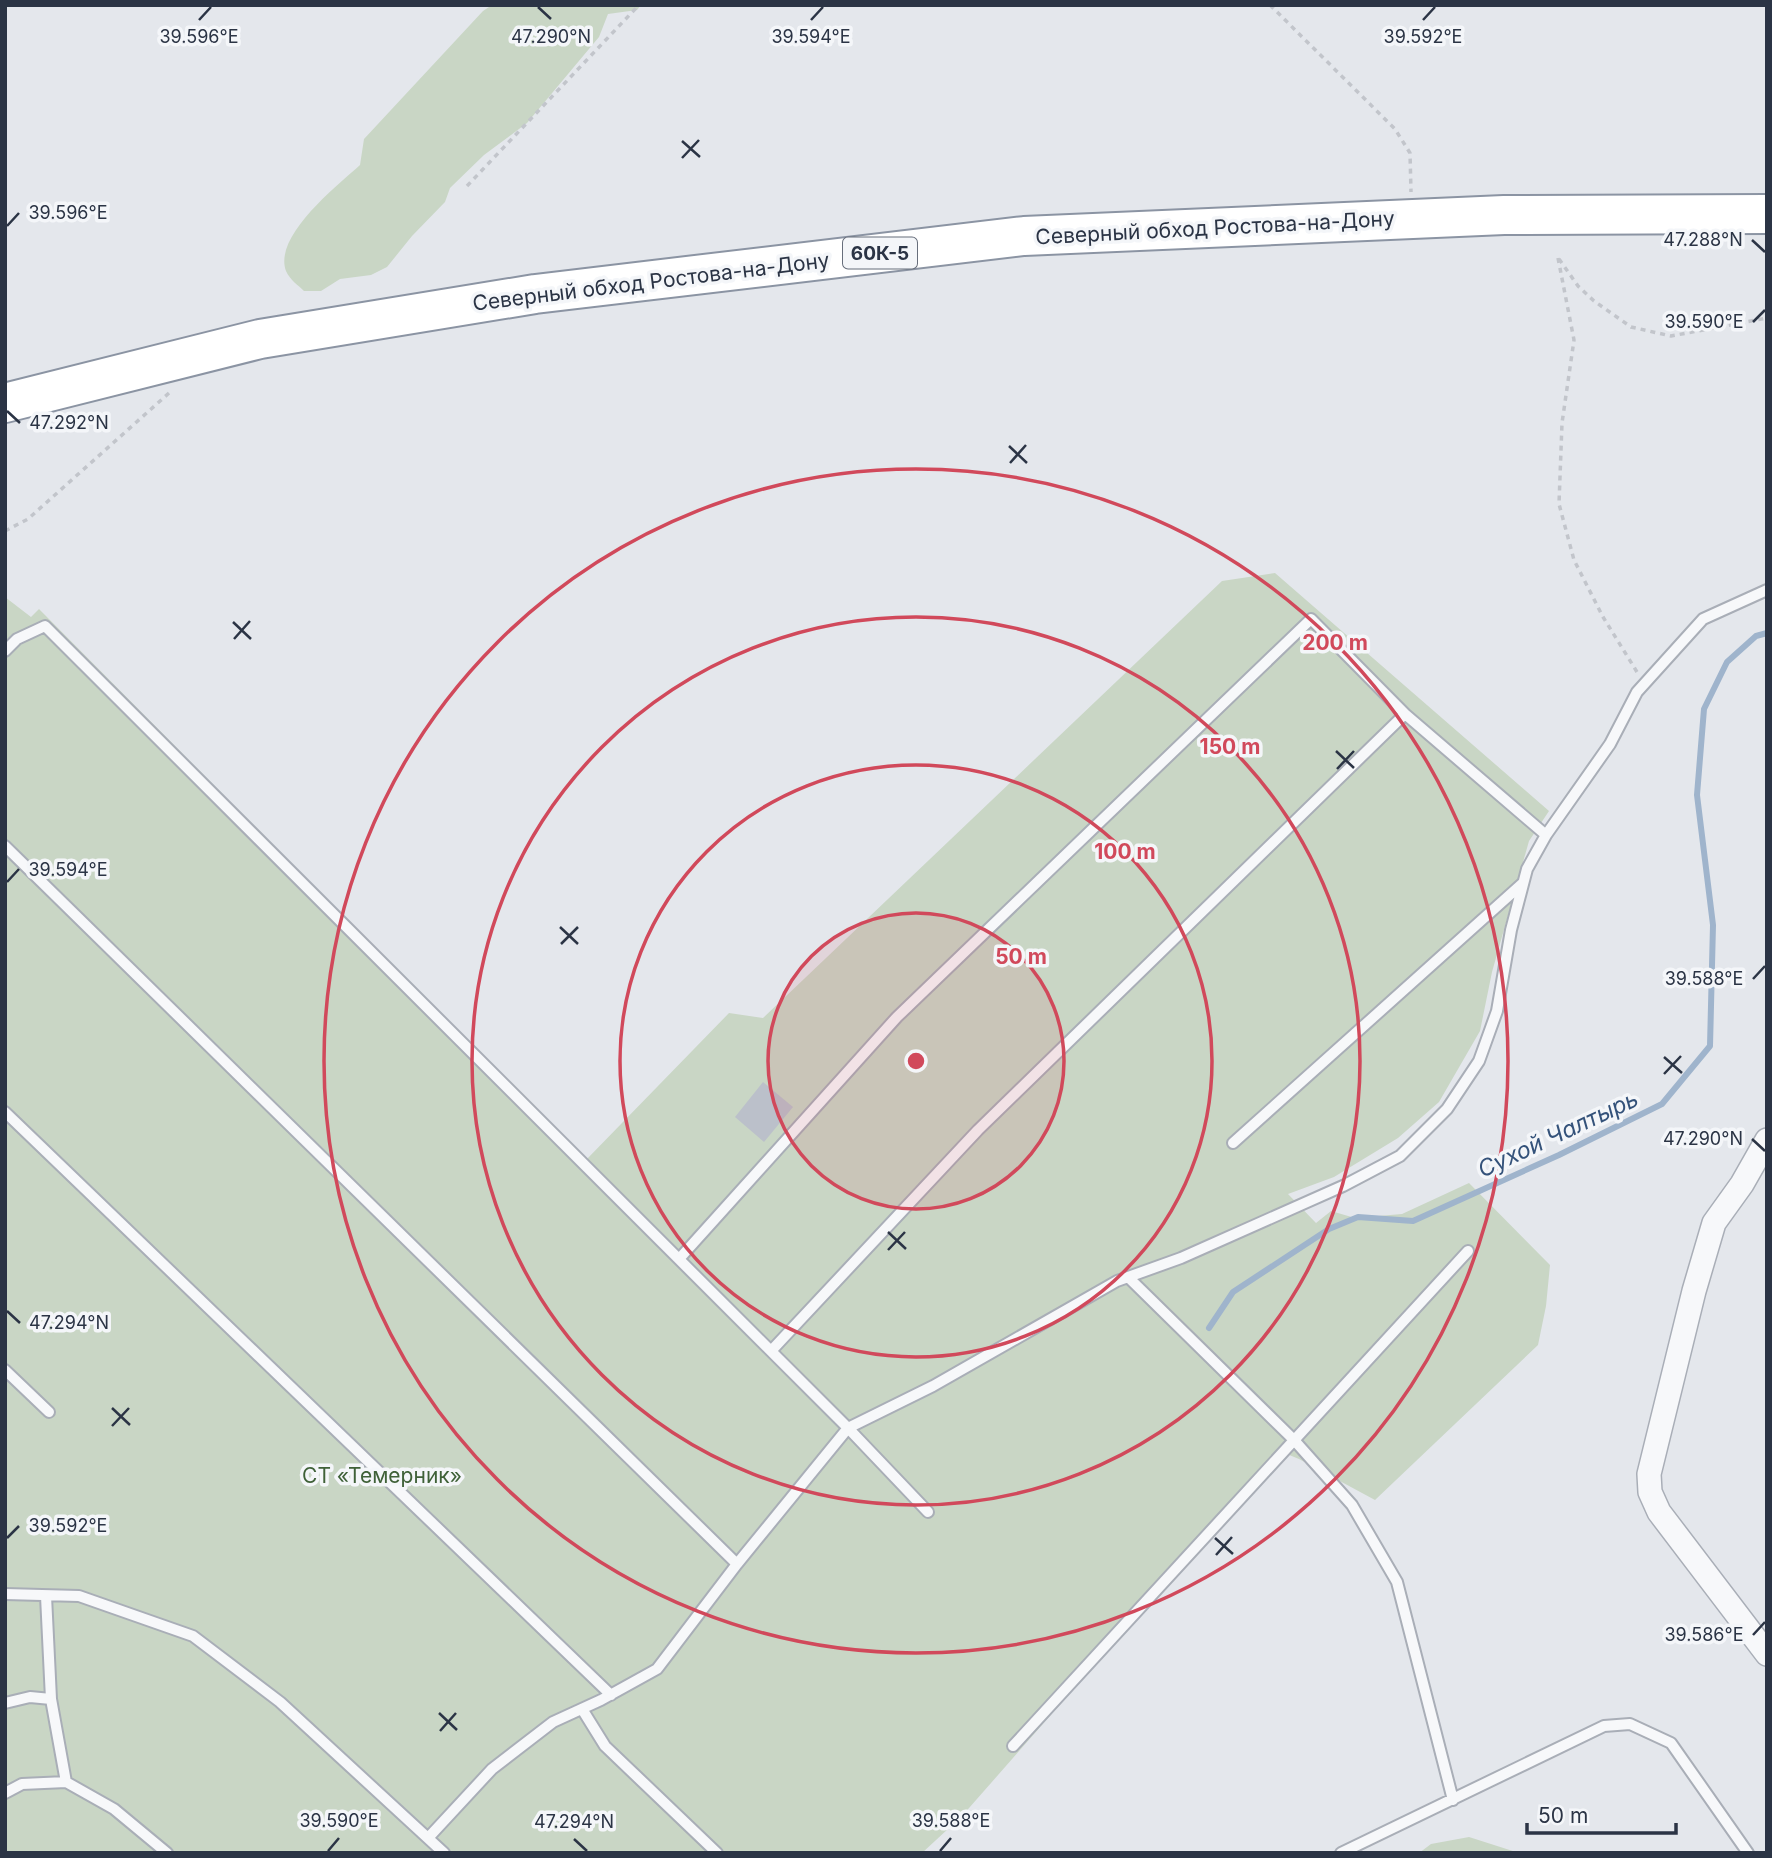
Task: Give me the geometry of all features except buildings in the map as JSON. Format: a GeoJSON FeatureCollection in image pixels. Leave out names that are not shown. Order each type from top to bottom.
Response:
{"type":"FeatureCollection","features":[{"type":"Feature","properties":{"kind":"highway","name":"Северный обход Ростова-на-Дону"},"geometry":{"type":"LineString","coordinates":[[5,378],[256,316],[532,271],[1023,213],[1503,191],[1767,191]]}},
{"type":"Feature","properties":{"kind":"highway","name":"Северный обход Ростова-на-Дону"},"geometry":{"type":"LineString","coordinates":[[5,403],[260,339],[535,294],[1024,236],[1504,215],[1767,214]]}},
{"type":"Feature","properties":{"kind":"street"},"geometry":{"type":"LineString","coordinates":[[1767,1140],[1742,1184],[1714,1223],[1691,1303],[1649,1474],[1650,1492],[1659,1512],[1767,1654]]}},
{"type":"Feature","properties":{"kind":"lane"},"geometry":{"type":"LineString","coordinates":[[428,1838],[492,1769],[553,1722],[657,1670],[737,1564],[848,1428],[933,1386],[1117,1281],[1181,1258],[1343,1186],[1400,1156],[1447,1109],[1479,1061],[1497,1011],[1511,930],[1527,869],[1546,835],[1611,744],[1637,692],[1703,619],[1767,590]]}},
{"type":"Feature","properties":{"kind":"lane"},"geometry":{"type":"LineString","coordinates":[[679,1259],[897,1017],[1311,620],[1405,714],[1546,835]]}},
{"type":"Feature","properties":{"kind":"lane"},"geometry":{"type":"LineString","coordinates":[[5,651],[17,639],[45,626],[848,1428],[928,1512]]}},
{"type":"Feature","properties":{"kind":"lane"},"geometry":{"type":"LineString","coordinates":[[771,1351],[978,1130],[1405,714]]}},
{"type":"Feature","properties":{"kind":"lane"},"geometry":{"type":"LineString","coordinates":[[5,846],[737,1564]]}},
{"type":"Feature","properties":{"kind":"lane"},"geometry":{"type":"LineString","coordinates":[[1233,1143],[1524,882]]}},
{"type":"Feature","properties":{"kind":"lane"},"geometry":{"type":"LineString","coordinates":[[5,1112],[611,1695]]}},
{"type":"Feature","properties":{"kind":"lane"},"geometry":{"type":"LineString","coordinates":[[1013,1746],[1468,1251]]}},
{"type":"Feature","properties":{"kind":"lane"},"geometry":{"type":"LineString","coordinates":[[1128,1277],[1294,1440],[1352,1505],[1396,1582],[1453,1800]]}},
{"type":"Feature","properties":{"kind":"lane"},"geometry":{"type":"LineString","coordinates":[[5,1370],[49,1412]]}},
{"type":"Feature","properties":{"kind":"lane"},"geometry":{"type":"LineString","coordinates":[[5,1594],[79,1596],[193,1636],[280,1702],[444,1853]]}},
{"type":"Feature","properties":{"kind":"lane"},"geometry":{"type":"LineString","coordinates":[[46,1596],[51,1699],[66,1782]]}},
{"type":"Feature","properties":{"kind":"lane"},"geometry":{"type":"LineString","coordinates":[[5,1703],[30,1697],[51,1699]]}},
{"type":"Feature","properties":{"kind":"lane"},"geometry":{"type":"LineString","coordinates":[[582,1709],[605,1746],[717,1853]]}},
{"type":"Feature","properties":{"kind":"lane"},"geometry":{"type":"LineString","coordinates":[[1341,1853],[1604,1726],[1629,1724],[1671,1743],[1748,1853]]}},
{"type":"Feature","properties":{"kind":"lane"},"geometry":{"type":"LineString","coordinates":[[5,1793],[22,1784],[66,1782],[114,1809],[167,1853]]}},
{"type":"Feature","properties":{"kind":"path"},"geometry":{"type":"LineString","coordinates":[[467,186],[639,5]]}},
{"type":"Feature","properties":{"kind":"path"},"geometry":{"type":"LineString","coordinates":[[1270,5],[1395,129],[1410,153],[1411,195]]}},
{"type":"Feature","properties":{"kind":"path"},"geometry":{"type":"LineString","coordinates":[[1645,683],[1604,617],[1574,560],[1559,504],[1562,422],[1574,340],[1558,258],[1578,286],[1631,327],[1671,336],[1767,318]]}},
{"type":"Feature","properties":{"kind":"path"},"geometry":{"type":"LineString","coordinates":[[5,531],[28,519],[177,386]]}},
{"type":"Feature","properties":{"kind":"green space"},"geometry":{"type":"Polygon","coordinates":[[[492,5],[641,5],[637,10],[608,14],[599,37],[527,123],[484,155],[450,188],[445,202],[387,267],[371,275],[340,279],[321,291],[304,291],[286,271],[285,257],[298,228],[323,199],[360,165],[364,139],[483,11],[492,5]]]}},
{"type":"Feature","properties":{"kind":"green space","name":"СТ «Темерник»"},"geometry":{"type":"Polygon","coordinates":[[[1275,573],[1549,811],[1529,841],[1492,972],[1480,1031],[1439,1102],[1398,1138],[1334,1177],[1288,1194],[1316,1223],[1331,1211],[1355,1218],[1402,1214],[1469,1183],[1550,1265],[1546,1306],[1538,1345],[1375,1500],[1282,1452],[962,1816],[922,1853],[5,1853],[5,597],[31,617],[39,609],[586,1160],[729,1013],[763,1018],[1222,581],[1275,573]]]}},
{"type":"Feature","properties":{"kind":"green space"},"geometry":{"type":"Polygon","coordinates":[[[1469,1837],[1519,1853],[1419,1853],[1431,1844],[1469,1837]]]}},
{"type":"Feature","properties":{"kind":"waterway","name":"Сухой Чалтырь"},"geometry":{"type":"LineString","coordinates":[[1209,1328],[1233,1292],[1329,1229],[1358,1217],[1413,1221],[1559,1155],[1662,1104],[1710,1046],[1713,925],[1697,795],[1704,709],[1727,662],[1756,636],[1767,633]]}}]}
